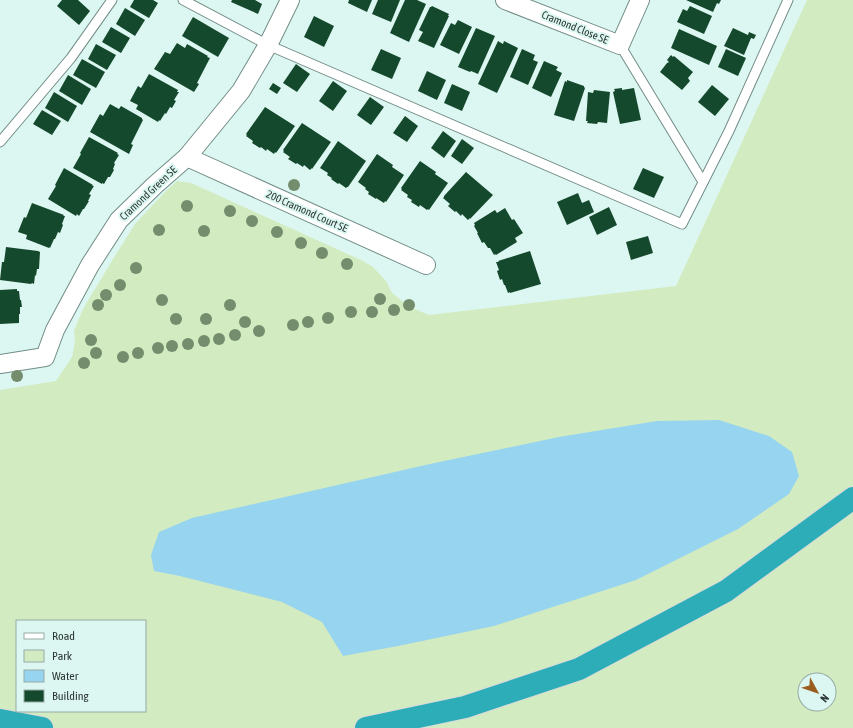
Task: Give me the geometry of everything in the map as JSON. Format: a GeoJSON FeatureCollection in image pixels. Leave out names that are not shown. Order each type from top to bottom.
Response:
{"type":"FeatureCollection","features":[{"type":"Feature","properties":{"kind":"highway"},"geometry":{"type":"LineString","coordinates":[[366,728],[465,707],[579,670],[726,591],[853,498]]}},
{"type":"Feature","properties":{"kind":"highway"},"geometry":{"type":"LineString","coordinates":[[0,720],[42,728]]}},
{"type":"Feature","properties":{"kind":"street","name":"Cramond Green SE"},"geometry":{"type":"LineString","coordinates":[[0,364],[45,357],[55,330],[90,265],[119,220],[155,185],[187,157],[241,91],[268,45],[290,0]]}},
{"type":"Feature","properties":{"kind":"street","name":"Cramond Close SE"},"geometry":{"type":"LineString","coordinates":[[506,0],[620,45],[640,0]]}},
{"type":"Feature","properties":{"kind":"street","name":"200 Cramond Court SE"},"geometry":{"type":"LineString","coordinates":[[187,157],[426,265]]}},
{"type":"Feature","properties":{"kind":"lane"},"geometry":{"type":"LineString","coordinates":[[0,142],[71,58],[112,0]]}},
{"type":"Feature","properties":{"kind":"lane"},"geometry":{"type":"LineString","coordinates":[[183,0],[268,45],[682,224],[728,131],[788,0]]}},
{"type":"Feature","properties":{"kind":"lane"},"geometry":{"type":"LineString","coordinates":[[620,45],[703,182]]}},
{"type":"Feature","properties":{"kind":"green space"},"geometry":{"type":"Polygon","coordinates":[[[807,0],[853,0],[853,728],[0,728],[0,390],[56,381],[72,357],[75,342],[74,331],[83,309],[135,224],[166,191],[177,181],[191,183],[363,261],[373,267],[386,281],[392,293],[410,307],[429,315],[676,286],[807,0]]]}},
{"type":"Feature","properties":{"kind":"water"},"geometry":{"type":"Polygon","coordinates":[[[719,420],[769,436],[792,452],[799,476],[789,494],[738,529],[636,580],[494,626],[343,656],[322,622],[282,602],[180,576],[154,571],[151,555],[159,532],[192,518],[430,464],[559,437],[657,421],[719,420]]]}},
{"type":"Feature","properties":{"kind":"building"},"geometry":{"type":"Polygon","coordinates":[[[62,0],[78,0],[90,11],[79,25],[57,6],[62,0]]]}},
{"type":"Feature","properties":{"kind":"building"},"geometry":{"type":"Polygon","coordinates":[[[134,0],[153,0],[158,3],[149,18],[130,7],[134,0]]]}},
{"type":"Feature","properties":{"kind":"building"},"geometry":{"type":"Polygon","coordinates":[[[232,0],[255,0],[262,4],[258,14],[231,2],[232,0]]]}},
{"type":"Feature","properties":{"kind":"building"},"geometry":{"type":"Polygon","coordinates":[[[349,0],[372,0],[367,12],[348,3],[349,0]]]}},
{"type":"Feature","properties":{"kind":"building"},"geometry":{"type":"Polygon","coordinates":[[[378,0],[400,0],[391,22],[372,14],[378,0]]]}},
{"type":"Feature","properties":{"kind":"building"},"geometry":{"type":"Polygon","coordinates":[[[405,0],[417,0],[426,4],[409,42],[390,33],[405,0]]]}},
{"type":"Feature","properties":{"kind":"building"},"geometry":{"type":"Polygon","coordinates":[[[686,0],[721,0],[719,4],[717,3],[713,12],[686,0]]]}},
{"type":"Feature","properties":{"kind":"building"},"geometry":{"type":"Polygon","coordinates":[[[432,6],[449,14],[434,48],[418,41],[423,32],[419,30],[430,7],[432,6]]]}},
{"type":"Feature","properties":{"kind":"building"},"geometry":{"type":"Polygon","coordinates":[[[690,6],[712,16],[704,34],[677,22],[683,9],[687,11],[690,6]]]}},
{"type":"Feature","properties":{"kind":"building"},"geometry":{"type":"Polygon","coordinates":[[[125,8],[145,20],[135,36],[116,24],[125,8]]]}},
{"type":"Feature","properties":{"kind":"building"},"geometry":{"type":"Polygon","coordinates":[[[314,16],[334,26],[324,47],[304,37],[314,16]]]}},
{"type":"Feature","properties":{"kind":"building"},"geometry":{"type":"Polygon","coordinates":[[[193,17],[229,38],[218,57],[182,36],[193,17]]]}},
{"type":"Feature","properties":{"kind":"building"},"geometry":{"type":"Polygon","coordinates":[[[458,20],[472,27],[459,54],[440,45],[451,23],[455,25],[458,20]]]}},
{"type":"Feature","properties":{"kind":"building"},"geometry":{"type":"Polygon","coordinates":[[[111,27],[130,38],[121,53],[102,42],[111,27]]]}},
{"type":"Feature","properties":{"kind":"building"},"geometry":{"type":"Polygon","coordinates":[[[476,28],[495,36],[478,74],[458,67],[476,28]]]}},
{"type":"Feature","properties":{"kind":"building"},"geometry":{"type":"Polygon","coordinates":[[[733,28],[748,35],[749,32],[756,35],[754,39],[751,38],[744,55],[724,46],[733,28]]]}},
{"type":"Feature","properties":{"kind":"building"},"geometry":{"type":"Polygon","coordinates":[[[679,29],[717,46],[709,65],[671,48],[679,29]]]}},
{"type":"Feature","properties":{"kind":"building"},"geometry":{"type":"Polygon","coordinates":[[[498,41],[503,44],[504,41],[518,48],[497,93],[478,84],[498,41]]]}},
{"type":"Feature","properties":{"kind":"building"},"geometry":{"type":"Polygon","coordinates":[[[177,43],[185,48],[187,44],[210,58],[194,92],[154,69],[165,52],[170,54],[177,43]]]}},
{"type":"Feature","properties":{"kind":"building"},"geometry":{"type":"Polygon","coordinates":[[[96,44],[116,55],[107,70],[88,59],[96,44]]]}},
{"type":"Feature","properties":{"kind":"building"},"geometry":{"type":"Polygon","coordinates":[[[381,49],[401,58],[392,79],[371,70],[381,49]]]}},
{"type":"Feature","properties":{"kind":"building"},"geometry":{"type":"Polygon","coordinates":[[[522,49],[535,55],[533,60],[538,62],[528,85],[510,77],[522,49]]]}},
{"type":"Feature","properties":{"kind":"building"},"geometry":{"type":"Polygon","coordinates":[[[726,49],[746,58],[738,76],[718,67],[726,49]]]}},
{"type":"Feature","properties":{"kind":"building"},"geometry":{"type":"Polygon","coordinates":[[[671,55],[693,72],[688,78],[690,81],[682,90],[660,72],[669,62],[667,60],[671,55]]]}},
{"type":"Feature","properties":{"kind":"building"},"geometry":{"type":"Polygon","coordinates":[[[82,59],[105,72],[96,88],[73,75],[82,59]]]}},
{"type":"Feature","properties":{"kind":"building"},"geometry":{"type":"Polygon","coordinates":[[[544,61],[558,67],[556,70],[562,73],[551,97],[532,88],[544,61]]]}},
{"type":"Feature","properties":{"kind":"building"},"geometry":{"type":"Polygon","coordinates":[[[296,64],[310,74],[297,92],[283,83],[296,64]]]}},
{"type":"Feature","properties":{"kind":"building"},"geometry":{"type":"Polygon","coordinates":[[[427,71],[446,80],[437,100],[418,91],[427,71]]]}},
{"type":"Feature","properties":{"kind":"building"},"geometry":{"type":"Polygon","coordinates":[[[149,74],[178,90],[177,92],[179,92],[174,100],[176,101],[172,108],[170,107],[166,114],[165,113],[158,122],[136,109],[138,105],[130,101],[138,86],[141,88],[149,74]]]}},
{"type":"Feature","properties":{"kind":"building"},"geometry":{"type":"Polygon","coordinates":[[[68,75],[91,89],[82,105],[59,91],[68,75]]]}},
{"type":"Feature","properties":{"kind":"building"},"geometry":{"type":"Polygon","coordinates":[[[567,80],[584,86],[585,88],[574,121],[554,115],[565,81],[567,82],[567,80]]]}},
{"type":"Feature","properties":{"kind":"building"},"geometry":{"type":"Polygon","coordinates":[[[333,81],[347,91],[333,111],[319,101],[333,81]]]}},
{"type":"Feature","properties":{"kind":"building"},"geometry":{"type":"Polygon","coordinates":[[[273,83],[281,88],[277,94],[269,89],[273,83]]]}},
{"type":"Feature","properties":{"kind":"building"},"geometry":{"type":"Polygon","coordinates":[[[452,84],[470,92],[462,111],[444,103],[452,84]]]}},
{"type":"Feature","properties":{"kind":"building"},"geometry":{"type":"Polygon","coordinates":[[[712,85],[729,99],[715,116],[698,102],[712,85]]]}},
{"type":"Feature","properties":{"kind":"building"},"geometry":{"type":"Polygon","coordinates":[[[622,88],[622,90],[634,88],[641,120],[620,124],[613,92],[615,91],[614,89],[622,88]]]}},
{"type":"Feature","properties":{"kind":"building"},"geometry":{"type":"Polygon","coordinates":[[[594,90],[610,92],[607,123],[598,122],[597,124],[587,123],[588,121],[586,121],[588,92],[593,93],[594,90]]]}},
{"type":"Feature","properties":{"kind":"building"},"geometry":{"type":"Polygon","coordinates":[[[54,92],[77,106],[68,122],[45,108],[54,92]]]}},
{"type":"Feature","properties":{"kind":"building"},"geometry":{"type":"Polygon","coordinates":[[[370,97],[384,107],[371,125],[357,115],[370,97]]]}},
{"type":"Feature","properties":{"kind":"building"},"geometry":{"type":"Polygon","coordinates":[[[110,104],[119,109],[121,106],[143,120],[131,144],[133,145],[129,154],[90,132],[100,114],[103,116],[110,104]]]}},
{"type":"Feature","properties":{"kind":"building"},"geometry":{"type":"Polygon","coordinates":[[[265,107],[295,126],[274,154],[267,149],[266,151],[252,143],[253,141],[246,136],[265,107]]]}},
{"type":"Feature","properties":{"kind":"building"},"geometry":{"type":"Polygon","coordinates":[[[42,110],[61,121],[52,135],[33,124],[42,110]]]}},
{"type":"Feature","properties":{"kind":"building"},"geometry":{"type":"Polygon","coordinates":[[[405,116],[418,126],[407,142],[393,133],[405,116]]]}},
{"type":"Feature","properties":{"kind":"building"},"geometry":{"type":"Polygon","coordinates":[[[302,123],[331,142],[310,170],[304,165],[303,167],[288,159],[290,157],[283,152],[302,123]]]}},
{"type":"Feature","properties":{"kind":"building"},"geometry":{"type":"Polygon","coordinates":[[[443,131],[456,141],[444,158],[431,148],[443,131]]]}},
{"type":"Feature","properties":{"kind":"building"},"geometry":{"type":"Polygon","coordinates":[[[89,137],[118,153],[117,154],[119,155],[114,163],[114,170],[104,184],[73,168],[89,137]]]}},
{"type":"Feature","properties":{"kind":"building"},"geometry":{"type":"Polygon","coordinates":[[[462,139],[474,148],[462,164],[451,156],[462,139]]]}},
{"type":"Feature","properties":{"kind":"building"},"geometry":{"type":"Polygon","coordinates":[[[338,141],[366,161],[346,188],[331,179],[332,178],[327,175],[328,173],[320,168],[338,141]]]}},
{"type":"Feature","properties":{"kind":"building"},"geometry":{"type":"Polygon","coordinates":[[[377,154],[404,175],[384,203],[368,194],[369,192],[365,189],[366,188],[358,182],[377,154]]]}},
{"type":"Feature","properties":{"kind":"building"},"geometry":{"type":"Polygon","coordinates":[[[420,161],[436,172],[435,174],[448,183],[429,210],[420,205],[419,207],[411,202],[412,200],[407,197],[408,195],[401,190],[420,161]]]}},
{"type":"Feature","properties":{"kind":"building"},"geometry":{"type":"Polygon","coordinates":[[[64,168],[94,186],[89,194],[91,195],[89,201],[79,216],[77,214],[76,216],[48,199],[64,168]]]}},
{"type":"Feature","properties":{"kind":"building"},"geometry":{"type":"Polygon","coordinates":[[[643,168],[664,177],[654,198],[633,189],[643,168]]]}},
{"type":"Feature","properties":{"kind":"building"},"geometry":{"type":"Polygon","coordinates":[[[466,172],[493,195],[468,220],[462,214],[461,216],[448,206],[450,204],[443,198],[466,172]]]}},
{"type":"Feature","properties":{"kind":"building"},"geometry":{"type":"Polygon","coordinates":[[[578,193],[582,203],[589,200],[594,212],[567,225],[557,202],[578,193]]]}},
{"type":"Feature","properties":{"kind":"building"},"geometry":{"type":"Polygon","coordinates":[[[32,203],[65,216],[60,233],[58,232],[50,248],[26,239],[27,235],[18,232],[32,203]]]}},
{"type":"Feature","properties":{"kind":"building"},"geometry":{"type":"Polygon","coordinates":[[[609,207],[617,225],[597,235],[589,217],[609,207]]]}},
{"type":"Feature","properties":{"kind":"building"},"geometry":{"type":"Polygon","coordinates":[[[505,208],[512,220],[514,219],[523,233],[515,238],[517,242],[494,255],[484,242],[482,243],[474,223],[495,210],[497,213],[505,208]]]}},
{"type":"Feature","properties":{"kind":"building"},"geometry":{"type":"Polygon","coordinates":[[[648,236],[653,253],[631,260],[626,242],[648,236]]]}},
{"type":"Feature","properties":{"kind":"building"},"geometry":{"type":"Polygon","coordinates":[[[6,247],[40,252],[39,269],[37,269],[36,276],[35,275],[34,284],[0,280],[2,262],[4,262],[6,247]]]}},
{"type":"Feature","properties":{"kind":"building"},"geometry":{"type":"Polygon","coordinates":[[[530,251],[541,284],[508,293],[502,279],[500,280],[496,262],[530,251]]]}},
{"type":"Feature","properties":{"kind":"building"},"geometry":{"type":"Polygon","coordinates":[[[17,289],[17,291],[19,291],[22,307],[20,307],[19,323],[0,324],[0,290],[17,289]]]}}]}
